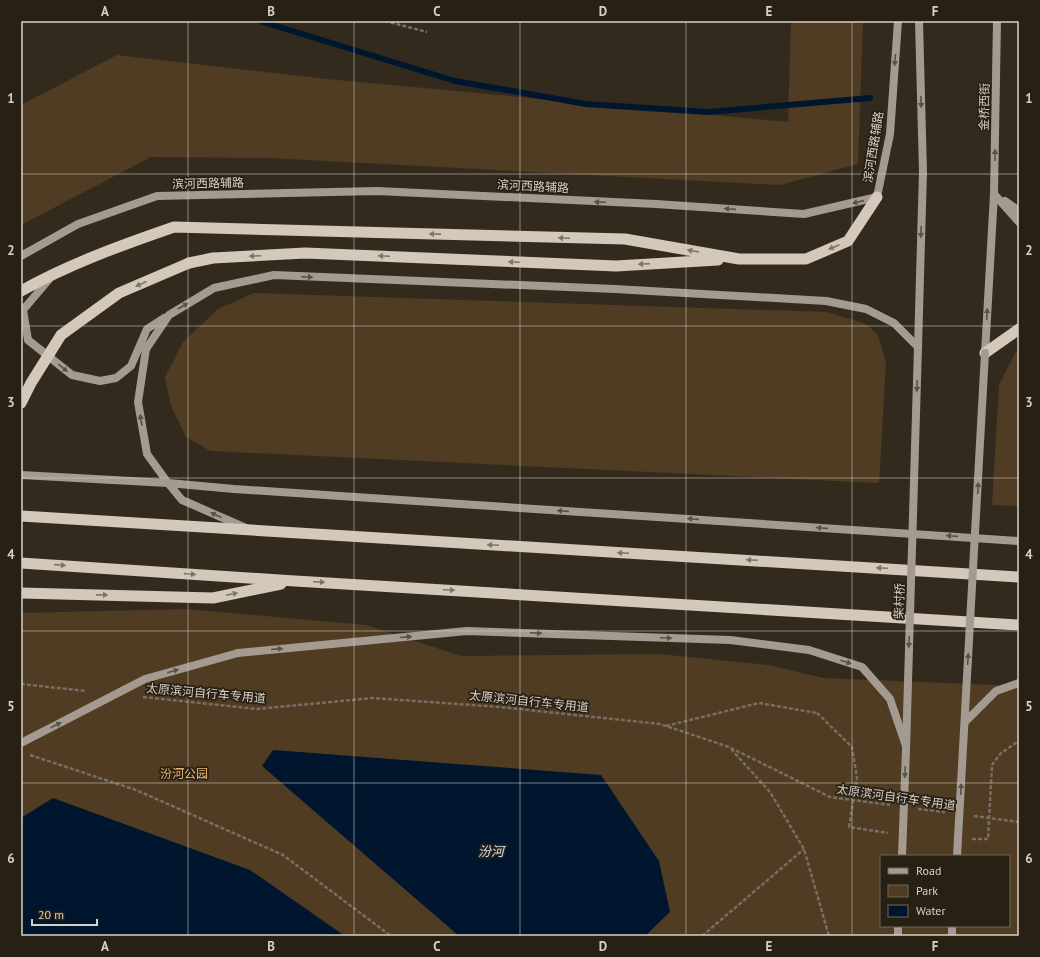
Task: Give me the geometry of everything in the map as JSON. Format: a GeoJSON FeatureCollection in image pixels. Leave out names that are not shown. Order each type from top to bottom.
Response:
{"type":"FeatureCollection","features":[{"type":"Feature","properties":{"kind":"highway"},"geometry":{"type":"LineString","coordinates":[[21,402],[61,335],[119,294],[189,263],[213,258],[304,253],[616,266],[739,259],[806,259],[848,241],[877,197]]}},
{"type":"Feature","properties":{"kind":"highway"},"geometry":{"type":"LineString","coordinates":[[21,291],[54,273],[133,241],[174,227],[625,239],[739,259]]}},
{"type":"Feature","properties":{"kind":"highway"},"geometry":{"type":"LineString","coordinates":[[985,352],[1019,329]]}},
{"type":"Feature","properties":{"kind":"highway"},"geometry":{"type":"LineString","coordinates":[[21,516],[1019,576]]}},
{"type":"Feature","properties":{"kind":"highway"},"geometry":{"type":"LineString","coordinates":[[21,563],[1019,625]]}},
{"type":"Feature","properties":{"kind":"highway"},"geometry":{"type":"LineString","coordinates":[[21,593],[213,598],[295,581]]}},
{"type":"Feature","properties":{"kind":"main road","name":"滨河西路辅路"},"geometry":{"type":"LineString","coordinates":[[21,256],[78,224],[158,196],[377,191],[656,204],[804,214],[877,197],[890,134],[898,21]]}},
{"type":"Feature","properties":{"kind":"main road","name":"柴村桥"},"geometry":{"type":"LineString","coordinates":[[902,855],[922,172],[919,21]]}},
{"type":"Feature","properties":{"kind":"main road","name":"金桥西街"},"geometry":{"type":"LineString","coordinates":[[985,352],[994,194],[997,21]]}},
{"type":"Feature","properties":{"kind":"main road"},"geometry":{"type":"LineString","coordinates":[[994,194],[1019,211]]}},
{"type":"Feature","properties":{"kind":"main road"},"geometry":{"type":"LineString","coordinates":[[994,194],[1019,222]]}},
{"type":"Feature","properties":{"kind":"main road"},"geometry":{"type":"LineString","coordinates":[[54,273],[23,310],[28,340],[72,374],[100,381],[116,378],[130,366],[148,329],[169,314],[214,288],[274,275],[615,289],[826,301],[866,309],[894,323],[918,347]]}},
{"type":"Feature","properties":{"kind":"main road"},"geometry":{"type":"LineString","coordinates":[[169,314],[146,349],[138,402],[147,454],[182,500],[252,530]]}},
{"type":"Feature","properties":{"kind":"main road"},"geometry":{"type":"LineString","coordinates":[[957,855],[985,352]]}},
{"type":"Feature","properties":{"kind":"main road"},"geometry":{"type":"LineString","coordinates":[[21,475],[168,483],[250,490],[1019,541]]}},
{"type":"Feature","properties":{"kind":"main road"},"geometry":{"type":"LineString","coordinates":[[21,743],[145,679],[238,653],[467,631],[730,640],[809,650],[862,667],[890,699],[906,749]]}},
{"type":"Feature","properties":{"kind":"main road"},"geometry":{"type":"LineString","coordinates":[[964,722],[996,691],[1019,683]]}},
{"type":"Feature","properties":{"kind":"path"},"geometry":{"type":"LineString","coordinates":[[385,21],[427,32]]}},
{"type":"Feature","properties":{"kind":"path"},"geometry":{"type":"LineString","coordinates":[[21,684],[92,692]]}},
{"type":"Feature","properties":{"kind":"path","name":"太原滨河自行车专用道"},"geometry":{"type":"LineString","coordinates":[[139,697],[257,709],[373,698],[500,707],[660,724],[729,747],[830,797],[893,805]]}},
{"type":"Feature","properties":{"kind":"path"},"geometry":{"type":"LineString","coordinates":[[665,726],[759,703],[817,713],[852,747],[856,778],[849,828],[903,834]]}},
{"type":"Feature","properties":{"kind":"path"},"geometry":{"type":"LineString","coordinates":[[958,839],[988,839],[992,765],[1001,753],[1019,741]]}},
{"type":"Feature","properties":{"kind":"path"},"geometry":{"type":"LineString","coordinates":[[729,747],[770,792],[804,849],[829,936]]}},
{"type":"Feature","properties":{"kind":"path"},"geometry":{"type":"LineString","coordinates":[[28,755],[136,790],[283,855],[391,936]]}},
{"type":"Feature","properties":{"kind":"path","name":"太原滨河自行车专用道"},"geometry":{"type":"LineString","coordinates":[[917,808],[948,813]]}},
{"type":"Feature","properties":{"kind":"path","name":"太原滨河自行车专用道"},"geometry":{"type":"LineString","coordinates":[[972,816],[1019,822]]}},
{"type":"Feature","properties":{"kind":"path"},"geometry":{"type":"LineString","coordinates":[[702,936],[804,849]]}},
{"type":"Feature","properties":{"kind":"green space"},"geometry":{"type":"Polygon","coordinates":[[[791,21],[863,21],[858,164],[780,185],[269,158],[151,157],[21,225],[21,105],[117,55],[327,79],[788,122],[791,21]]]}},
{"type":"Feature","properties":{"kind":"green space"},"geometry":{"type":"Polygon","coordinates":[[[254,293],[827,312],[866,324],[878,335],[886,363],[879,483],[210,451],[186,437],[171,406],[165,377],[183,342],[218,309],[254,293]]]}},
{"type":"Feature","properties":{"kind":"green space"},"geometry":{"type":"Polygon","coordinates":[[[1019,349],[1019,506],[992,505],[999,385],[1015,353],[1019,349]]]}},
{"type":"Feature","properties":{"kind":"green space","name":"汾河公园"},"geometry":{"type":"Polygon","coordinates":[[[185,609],[366,625],[461,656],[659,654],[768,665],[824,678],[1019,686],[1019,936],[21,936],[21,613],[185,609]]]}},
{"type":"Feature","properties":{"kind":"water","name":"汾河"},"geometry":{"type":"Polygon","coordinates":[[[273,750],[601,775],[659,861],[670,912],[645,936],[459,936],[262,766],[273,750]]]}},
{"type":"Feature","properties":{"kind":"water"},"geometry":{"type":"Polygon","coordinates":[[[53,798],[250,870],[345,936],[21,936],[21,818],[53,798]]]}},
{"type":"Feature","properties":{"kind":"waterway"},"geometry":{"type":"LineString","coordinates":[[260,21],[455,81],[586,104],[708,112],[870,98]]}}]}
